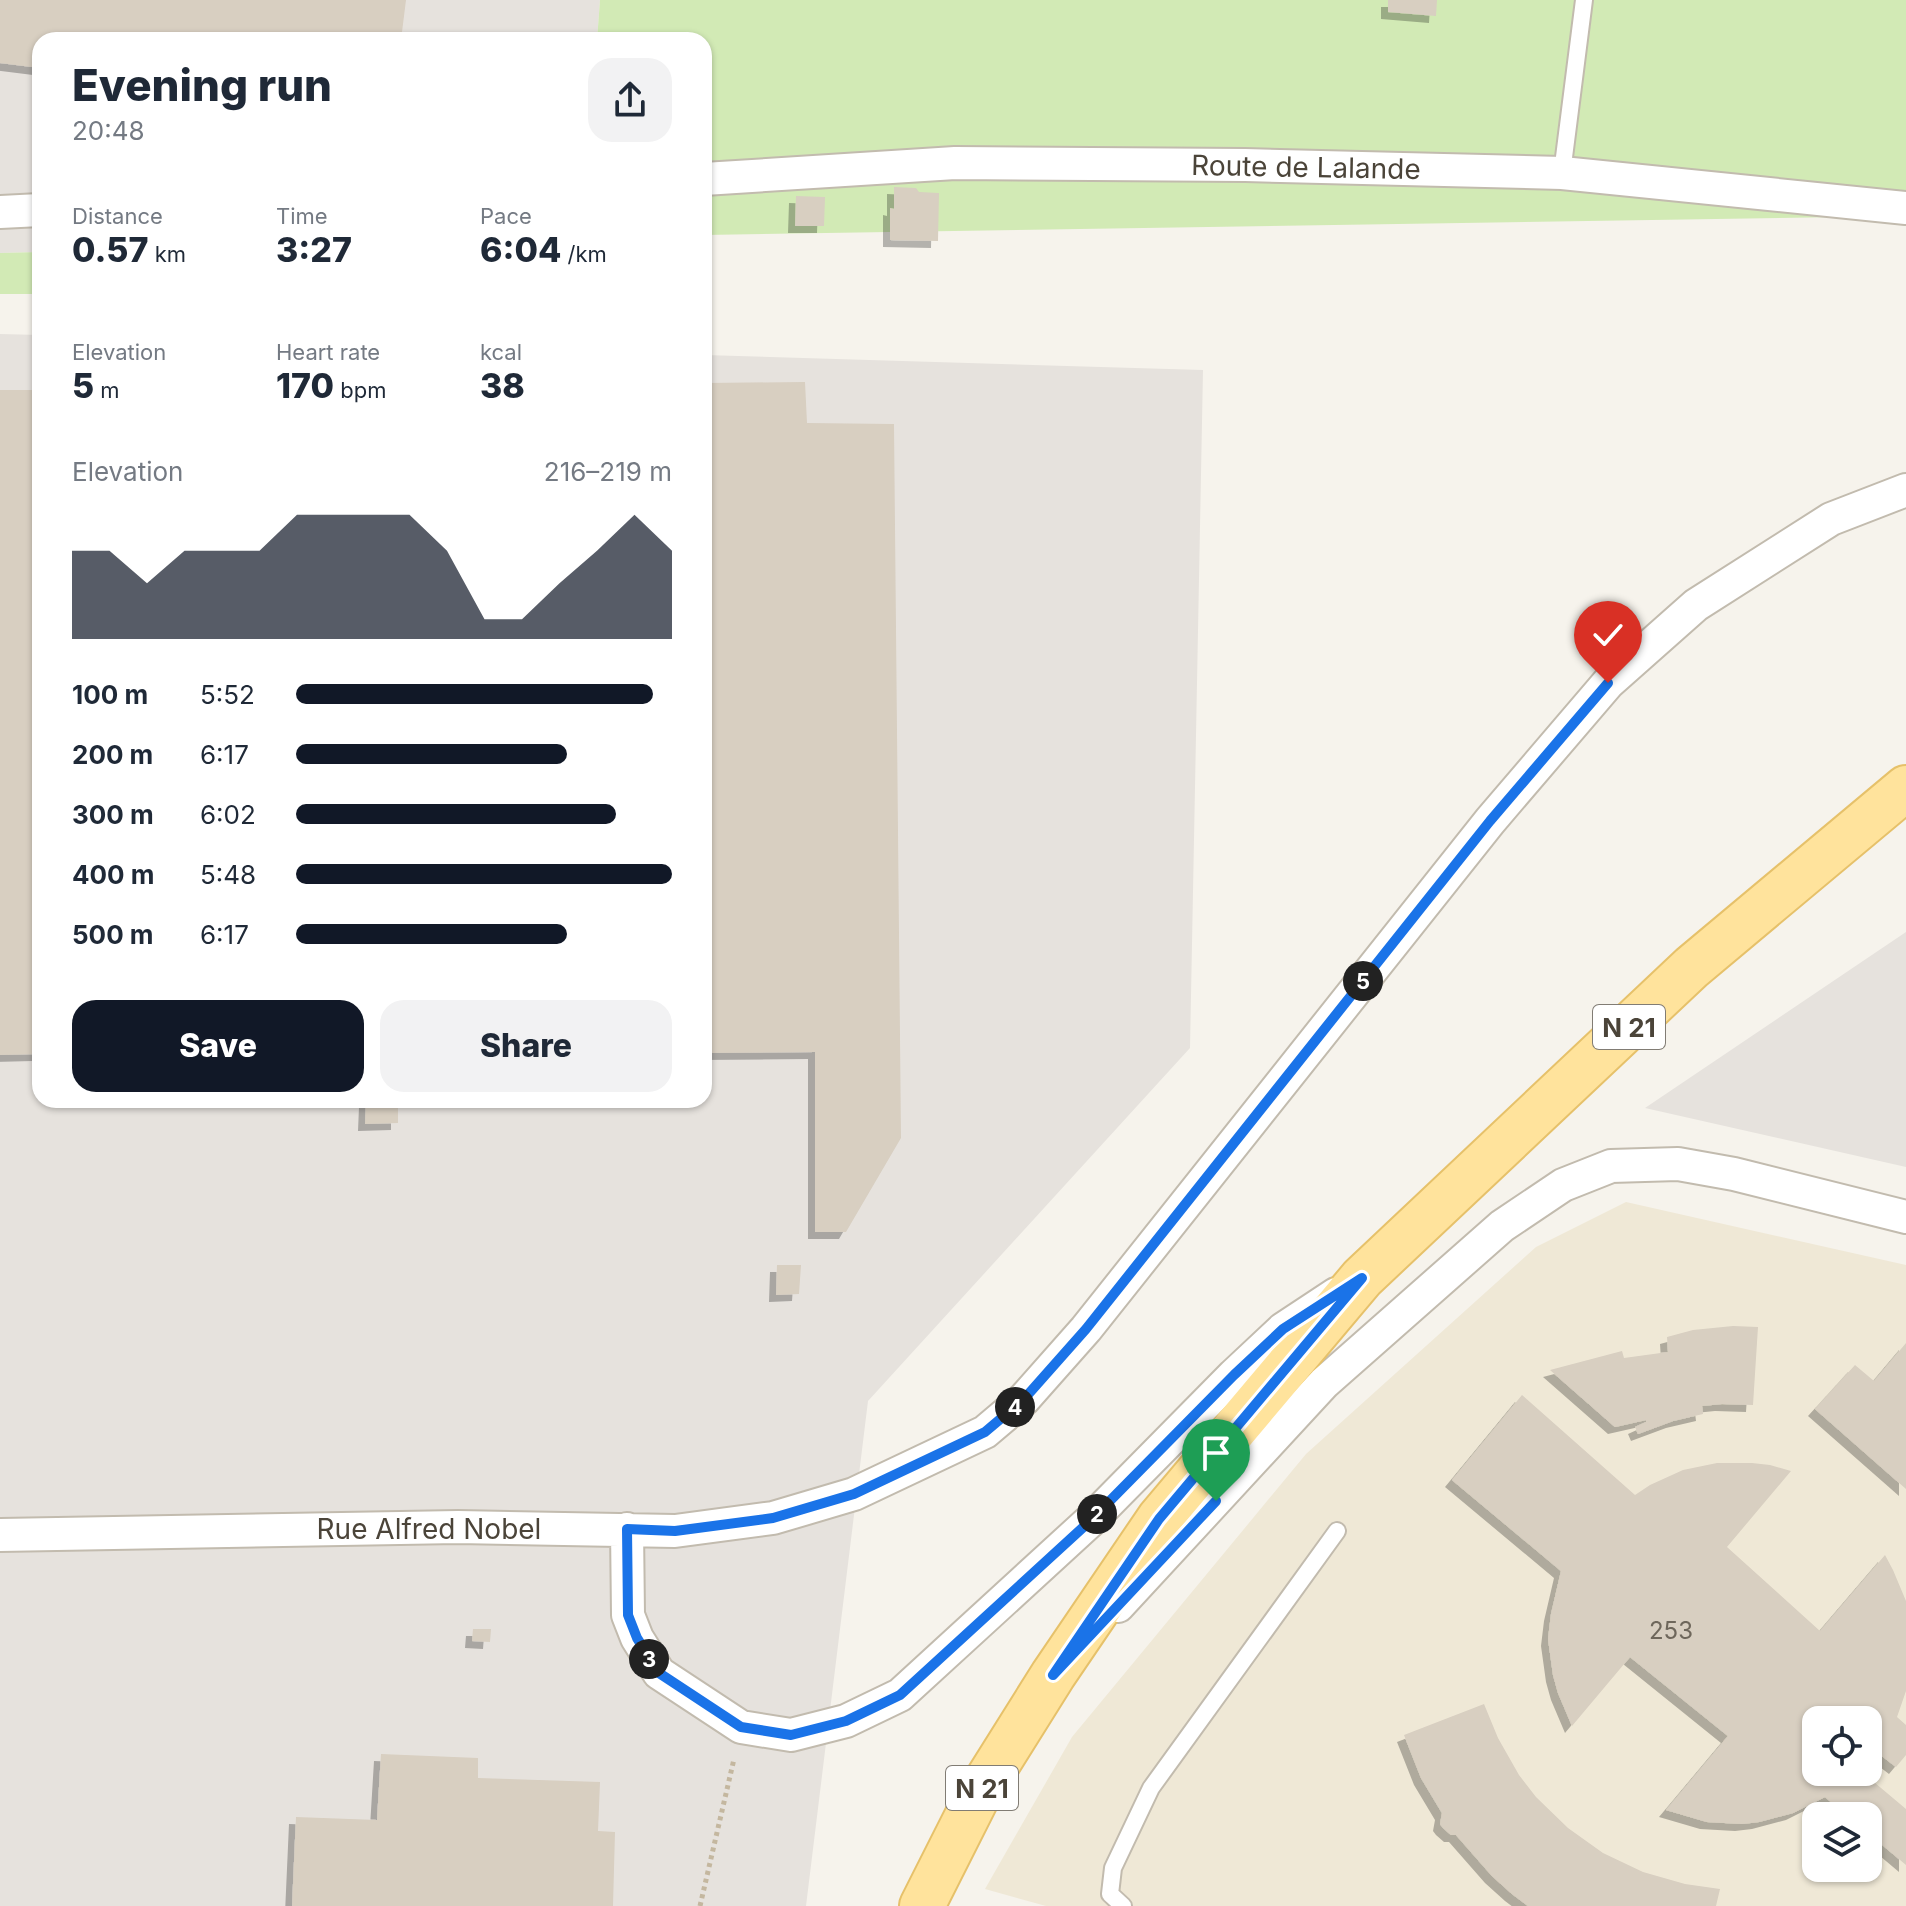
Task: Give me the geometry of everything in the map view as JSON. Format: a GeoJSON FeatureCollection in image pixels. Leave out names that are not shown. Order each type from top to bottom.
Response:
{"type":"FeatureCollection","features":[{"type":"Feature","properties":{"kind":"main road","name":"N 21"},"geometry":{"type":"LineString","coordinates":[[922,1906],[979,1793],[1053,1675],[1159,1519],[1362,1278],[1692,967],[1906,788]]}},
{"type":"Feature","properties":{"kind":"street","name":"Route de Lalande"},"geometry":{"type":"LineString","coordinates":[[712,178],[955,163],[1245,165],[1562,173],[1906,208]]}},
{"type":"Feature","properties":{"kind":"street"},"geometry":{"type":"LineString","coordinates":[[0,212],[32,210]]}},
{"type":"Feature","properties":{"kind":"street","name":"Rue Alfred Nobel"},"geometry":{"type":"LineString","coordinates":[[0,1535],[458,1527],[675,1531],[773,1518],[854,1494],[985,1432],[1024,1399],[1086,1329],[1490,821],[1608,683],[1696,605],[1831,519],[1906,490]]}},
{"type":"Feature","properties":{"kind":"street"},"geometry":{"type":"LineString","coordinates":[[1053,1675],[1324,1383],[1502,1226],[1563,1185],[1611,1166],[1678,1164],[1734,1174],[1906,1217]]}},
{"type":"Feature","properties":{"kind":"street"},"geometry":{"type":"LineString","coordinates":[[627,1529],[628,1615],[637,1638],[659,1673],[741,1727],[791,1735],[846,1721],[900,1695],[1090,1521],[1283,1329],[1362,1278]]}},
{"type":"Feature","properties":{"kind":"lane"},"geometry":{"type":"LineString","coordinates":[[1562,173],[1584,0]]}},
{"type":"Feature","properties":{"kind":"lane"},"geometry":{"type":"LineString","coordinates":[[1123,1906],[1110,1894],[1113,1868],[1151,1788],[1337,1531]]}},
{"type":"Feature","properties":{"kind":"path"},"geometry":{"type":"LineString","coordinates":[[700,1906],[741,1727]]}},
{"type":"Feature","properties":{"kind":"shaded area"},"geometry":{"type":"Polygon","coordinates":[[[0,0],[600,0],[598,32],[32,32],[32,252],[0,253],[0,0]]]}},
{"type":"Feature","properties":{"kind":"shaded area"},"geometry":{"type":"Polygon","coordinates":[[[0,334],[32,335],[32,1108],[712,1108],[712,355],[1203,370],[1190,1048],[868,1401],[806,1906],[0,1906],[0,334]]]}},
{"type":"Feature","properties":{"kind":"shaded area"},"geometry":{"type":"Polygon","coordinates":[[[1906,932],[1906,1167],[1645,1108],[1906,932]]]}},
{"type":"Feature","properties":{"kind":"shaded area"},"geometry":{"type":"Polygon","coordinates":[[[1626,1202],[1906,1265],[1906,1906],[1046,1906],[985,1889],[1072,1737],[1306,1454],[1536,1247],[1626,1202]]]}},
{"type":"Feature","properties":{"kind":"green space"},"geometry":{"type":"Polygon","coordinates":[[[600,0],[1906,0],[1906,216],[712,235],[712,32],[598,32],[600,0]]]}},
{"type":"Feature","properties":{"kind":"green space"},"geometry":{"type":"Polygon","coordinates":[[[32,252],[32,294],[0,294],[0,253],[32,252]]]}},
{"type":"Feature","properties":{"kind":"building"},"geometry":{"type":"Polygon","coordinates":[[[0,0],[406,0],[402,32],[32,32],[32,67],[0,63],[0,0]]]}},
{"type":"Feature","properties":{"kind":"building"},"geometry":{"type":"Polygon","coordinates":[[[1388,0],[1437,0],[1436,16],[1388,12],[1388,0]]]}},
{"type":"Feature","properties":{"kind":"building"},"geometry":{"type":"Polygon","coordinates":[[[894,187],[939,193],[938,241],[890,240],[890,208],[894,209],[894,187]]]}},
{"type":"Feature","properties":{"kind":"building"},"geometry":{"type":"Polygon","coordinates":[[[796,196],[825,197],[824,226],[795,226],[796,196]]]}},
{"type":"Feature","properties":{"kind":"building"},"geometry":{"type":"Polygon","coordinates":[[[805,382],[807,423],[894,424],[901,1138],[846,1232],[815,1232],[815,1052],[712,1053],[712,383],[805,382]]]}},
{"type":"Feature","properties":{"kind":"building"},"geometry":{"type":"Polygon","coordinates":[[[0,390],[32,390],[32,1054],[0,1055],[0,390]]]}},
{"type":"Feature","properties":{"kind":"building"},"geometry":{"type":"Polygon","coordinates":[[[366,1108],[398,1108],[398,1123],[365,1124],[366,1108]]]}},
{"type":"Feature","properties":{"kind":"building"},"geometry":{"type":"Polygon","coordinates":[[[777,1265],[801,1265],[799,1294],[776,1295],[777,1265]]]}},
{"type":"Feature","properties":{"kind":"building"},"geometry":{"type":"Polygon","coordinates":[[[1758,1327],[1753,1405],[1702,1406],[1703,1414],[1638,1434],[1635,1427],[1646,1420],[1615,1427],[1550,1370],[1622,1351],[1624,1358],[1668,1352],[1667,1337],[1693,1330],[1758,1327]]]}},
{"type":"Feature","properties":{"kind":"building"},"geometry":{"type":"Polygon","coordinates":[[[1906,1343],[1906,1489],[1815,1409],[1855,1365],[1874,1381],[1906,1343]]]}},
{"type":"Feature","properties":{"kind":"building"},"geometry":{"type":"Polygon","coordinates":[[[1522,1395],[1635,1495],[1683,1470],[1717,1463],[1752,1463],[1791,1471],[1727,1547],[1820,1631],[1885,1555],[1906,1601],[1906,1691],[1897,1717],[1906,1725],[1906,1755],[1896,1767],[1882,1756],[1882,1706],[1802,1706],[1802,1786],[1879,1786],[1906,1809],[1906,1865],[1882,1845],[1882,1802],[1831,1802],[1825,1797],[1815,1802],[1802,1802],[1802,1808],[1793,1813],[1742,1824],[1707,1822],[1666,1810],[1728,1736],[1630,1657],[1572,1726],[1553,1675],[1548,1639],[1561,1571],[1452,1480],[1522,1395]]]}},
{"type":"Feature","properties":{"kind":"building"},"geometry":{"type":"Polygon","coordinates":[[[473,1629],[491,1629],[490,1642],[472,1641],[473,1629]]]}},
{"type":"Feature","properties":{"kind":"building"},"geometry":{"type":"Polygon","coordinates":[[[1484,1704],[1498,1738],[1519,1775],[1536,1797],[1568,1828],[1603,1853],[1643,1872],[1685,1884],[1720,1889],[1716,1906],[1528,1906],[1512,1894],[1456,1835],[1451,1835],[1440,1824],[1442,1813],[1421,1778],[1404,1735],[1484,1704]]]}},
{"type":"Feature","properties":{"kind":"building"},"geometry":{"type":"Polygon","coordinates":[[[381,1754],[478,1758],[478,1778],[600,1782],[598,1831],[615,1832],[613,1906],[292,1906],[296,1817],[377,1820],[381,1754]]]}},
{"type":"Feature","properties":{"kind":"route"},"geometry":{"type":"LineString","coordinates":[[1216,1501],[1053,1675],[1159,1519],[1362,1278],[1283,1329],[1090,1521],[900,1695],[846,1721],[791,1735],[741,1727],[659,1673],[637,1638],[628,1615],[627,1529],[675,1531],[773,1518],[854,1494],[985,1432],[1024,1399],[1086,1329],[1490,821],[1608,683]]}}]}
